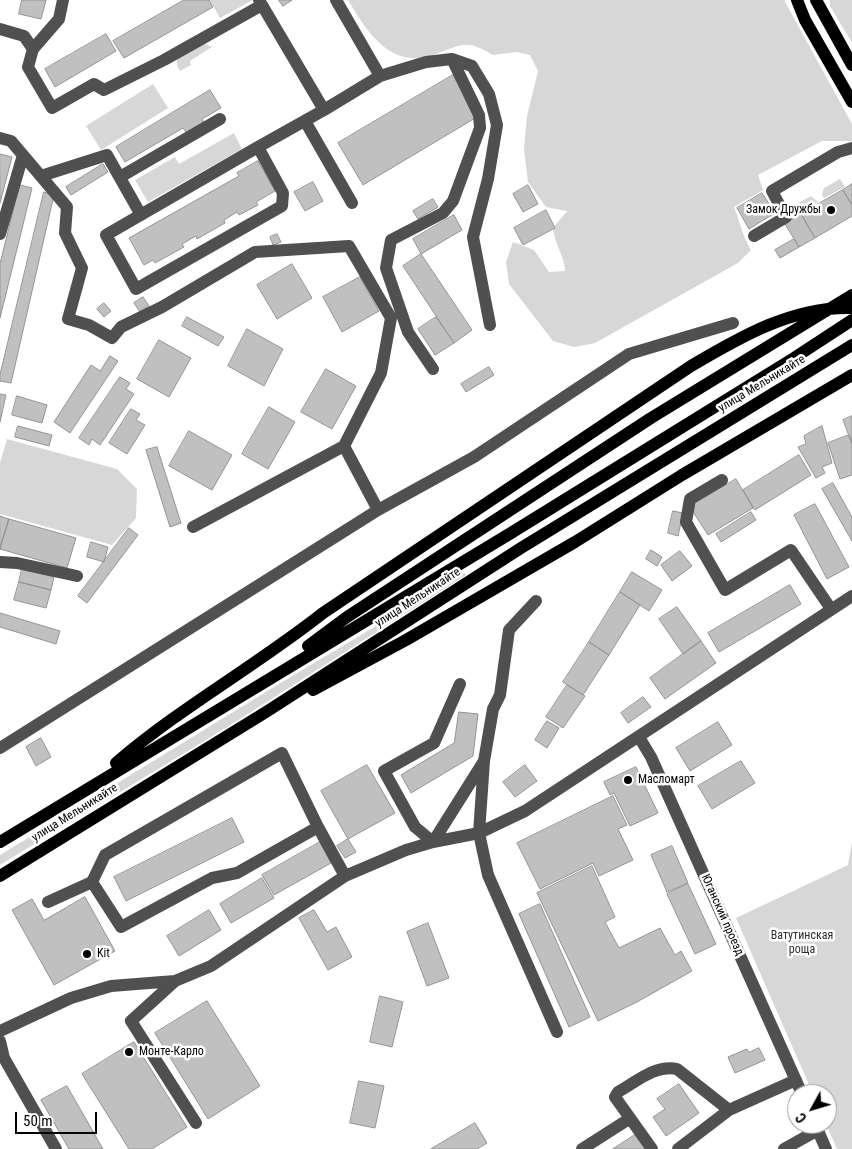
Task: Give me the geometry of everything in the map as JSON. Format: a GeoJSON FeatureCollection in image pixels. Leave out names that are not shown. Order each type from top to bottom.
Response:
{"type":"FeatureCollection","features":[{"type":"Feature","properties":{"kind":"main road"},"geometry":{"type":"LineString","coordinates":[[797,0],[806,20],[852,102]]}},
{"type":"Feature","properties":{"kind":"main road"},"geometry":{"type":"LineString","coordinates":[[816,0],[852,66]]}},
{"type":"Feature","properties":{"kind":"main road"},"geometry":{"type":"LineString","coordinates":[[250,689],[347,617],[651,418],[852,296]]}},
{"type":"Feature","properties":{"kind":"main road"},"geometry":{"type":"LineString","coordinates":[[87,789],[123,757],[180,714],[283,644],[323,613],[653,390],[738,339],[771,324],[805,313],[852,308]]}},
{"type":"Feature","properties":{"kind":"main road","name":"улица Мельникайте"},"geometry":{"type":"LineString","coordinates":[[0,842],[250,689],[511,533],[852,320]]}},
{"type":"Feature","properties":{"kind":"main road","name":"улица Мельникайте"},"geometry":{"type":"LineString","coordinates":[[0,876],[266,712],[521,548],[852,345]]}},
{"type":"Feature","properties":{"kind":"main road"},"geometry":{"type":"LineString","coordinates":[[266,712],[310,692],[406,640],[575,542],[682,475],[852,375]]}},
{"type":"Feature","properties":{"kind":"street"},"geometry":{"type":"LineString","coordinates":[[63,0],[59,19],[33,49],[28,67],[52,108],[94,84],[104,90],[164,60],[260,2],[324,110]]}},
{"type":"Feature","properties":{"kind":"street"},"geometry":{"type":"LineString","coordinates":[[336,0],[380,76]]}},
{"type":"Feature","properties":{"kind":"street"},"geometry":{"type":"LineString","coordinates":[[0,29],[24,36],[33,49]]}},
{"type":"Feature","properties":{"kind":"street"},"geometry":{"type":"LineString","coordinates":[[433,369],[408,332],[386,268],[391,240],[443,213],[453,201],[480,128],[479,115],[452,59]]}},
{"type":"Feature","properties":{"kind":"street"},"geometry":{"type":"LineString","coordinates":[[258,147],[284,193],[282,206],[136,289],[106,235],[380,76],[426,62],[452,59],[472,66],[490,94],[497,125],[488,179],[474,238],[490,325]]}},
{"type":"Feature","properties":{"kind":"street"},"geometry":{"type":"LineString","coordinates":[[120,177],[220,119]]}},
{"type":"Feature","properties":{"kind":"street"},"geometry":{"type":"LineString","coordinates":[[305,121],[352,203]]}},
{"type":"Feature","properties":{"kind":"street"},"geometry":{"type":"LineString","coordinates":[[0,138],[11,141],[67,207],[65,233],[82,268],[68,319],[88,325],[112,338],[121,327],[162,307],[255,252],[350,246],[391,318],[381,373],[344,446],[193,527]]}},
{"type":"Feature","properties":{"kind":"street"},"geometry":{"type":"LineString","coordinates":[[754,236],[786,217],[772,192],[838,152],[852,148]]}},
{"type":"Feature","properties":{"kind":"street"},"geometry":{"type":"LineString","coordinates":[[0,234],[23,155]]}},
{"type":"Feature","properties":{"kind":"street"},"geometry":{"type":"LineString","coordinates":[[41,176],[107,155],[141,216]]}},
{"type":"Feature","properties":{"kind":"street"},"geometry":{"type":"LineString","coordinates":[[0,748],[378,510],[474,457],[629,354],[733,322]]}},
{"type":"Feature","properties":{"kind":"street"},"geometry":{"type":"LineString","coordinates":[[344,446],[378,510]]}},
{"type":"Feature","properties":{"kind":"street"},"geometry":{"type":"LineString","coordinates":[[722,480],[690,499],[686,522],[725,590],[791,550],[831,609]]}},
{"type":"Feature","properties":{"kind":"street"},"geometry":{"type":"LineString","coordinates":[[0,562],[17,563],[77,576]]}},
{"type":"Feature","properties":{"kind":"street"},"geometry":{"type":"LineString","coordinates":[[0,1031],[71,998],[111,986],[175,981],[211,966],[345,876],[406,850],[433,842],[479,833],[524,811],[639,738],[712,686],[852,596]]}},
{"type":"Feature","properties":{"kind":"street"},"geometry":{"type":"LineString","coordinates":[[536,601],[509,630],[500,695],[493,709],[484,761],[479,833],[488,875],[557,1032]]}},
{"type":"Feature","properties":{"kind":"street"},"geometry":{"type":"LineString","coordinates":[[433,842],[416,827],[384,771],[434,743],[460,684]]}},
{"type":"Feature","properties":{"kind":"street","name":"Юганский проезд"},"geometry":{"type":"LineString","coordinates":[[639,738],[651,758],[798,1084]]}},
{"type":"Feature","properties":{"kind":"street"},"geometry":{"type":"LineString","coordinates":[[48,902],[92,882],[105,855],[282,752],[318,827],[345,876]]}},
{"type":"Feature","properties":{"kind":"street"},"geometry":{"type":"LineString","coordinates":[[433,842],[484,761]]}},
{"type":"Feature","properties":{"kind":"street"},"geometry":{"type":"LineString","coordinates":[[92,882],[121,927],[212,878],[237,873],[318,827]]}},
{"type":"Feature","properties":{"kind":"street"},"geometry":{"type":"LineString","coordinates":[[175,981],[131,1022],[196,1123]]}},
{"type":"Feature","properties":{"kind":"street"},"geometry":{"type":"LineString","coordinates":[[0,1041],[4,1058],[56,1149]]}},
{"type":"Feature","properties":{"kind":"street"},"geometry":{"type":"LineString","coordinates":[[652,1149],[615,1100],[616,1094],[658,1070],[667,1067],[677,1069],[729,1110]]}},
{"type":"Feature","properties":{"kind":"street"},"geometry":{"type":"LineString","coordinates":[[678,1149],[729,1110],[796,1080]]}},
{"type":"Feature","properties":{"kind":"street"},"geometry":{"type":"LineString","coordinates":[[582,1149],[629,1119]]}},
{"type":"Feature","properties":{"kind":"street"},"geometry":{"type":"LineString","coordinates":[[784,1149],[806,1134]]}},
{"type":"Feature","properties":{"kind":"street"},"geometry":{"type":"LineString","coordinates":[[819,1134],[826,1149]]}},
{"type":"Feature","properties":{"kind":"green space"},"geometry":{"type":"Polygon","coordinates":[[[210,0],[253,0],[220,18],[210,0]]]}},
{"type":"Feature","properties":{"kind":"green space"},"geometry":{"type":"Polygon","coordinates":[[[348,0],[784,0],[852,124],[852,141],[822,141],[758,175],[763,190],[734,207],[751,250],[738,263],[595,343],[574,347],[553,341],[509,284],[506,262],[513,242],[534,250],[549,272],[565,271],[553,228],[567,211],[546,207],[528,182],[524,149],[527,116],[538,71],[530,55],[516,52],[493,55],[476,47],[464,45],[420,58],[406,57],[394,53],[383,46],[364,25],[348,0]]]}},
{"type":"Feature","properties":{"kind":"green space"},"geometry":{"type":"Polygon","coordinates":[[[830,0],[852,0],[852,43],[830,6],[830,0]]]}},
{"type":"Feature","properties":{"kind":"green space"},"geometry":{"type":"Polygon","coordinates":[[[203,43],[212,47],[190,61],[191,65],[180,71],[177,65],[177,58],[203,43]]]}},
{"type":"Feature","properties":{"kind":"green space"},"geometry":{"type":"Polygon","coordinates":[[[153,84],[168,108],[101,150],[86,126],[153,84]]]}},
{"type":"Feature","properties":{"kind":"green space"},"geometry":{"type":"Polygon","coordinates":[[[234,133],[242,149],[148,202],[135,180],[175,157],[179,164],[234,133]]]}},
{"type":"Feature","properties":{"kind":"green space"},"geometry":{"type":"Polygon","coordinates":[[[840,179],[845,187],[824,198],[822,195],[824,188],[840,179]]]}},
{"type":"Feature","properties":{"kind":"green space"},"geometry":{"type":"Polygon","coordinates":[[[811,196],[818,202],[797,214],[793,206],[811,196]]]}},
{"type":"Feature","properties":{"kind":"green space"},"geometry":{"type":"Polygon","coordinates":[[[7,439],[117,469],[137,489],[136,518],[112,545],[0,514],[0,463],[7,439]]]}},
{"type":"Feature","properties":{"kind":"green space"},"geometry":{"type":"Polygon","coordinates":[[[465,573],[466,575],[229,726],[0,865],[0,855],[282,682],[465,573]]]}},
{"type":"Feature","properties":{"kind":"green space","name":"Ватутинская роща"},"geometry":{"type":"Polygon","coordinates":[[[852,842],[852,1149],[837,1149],[830,1134],[837,1134],[837,1084],[809,1084],[736,918],[848,865],[852,842]]]}},
{"type":"Feature","properties":{"kind":"building"},"geometry":{"type":"Polygon","coordinates":[[[22,0],[46,0],[41,19],[19,14],[22,0]]]}},
{"type":"Feature","properties":{"kind":"building"},"geometry":{"type":"Polygon","coordinates":[[[184,0],[209,0],[213,7],[124,58],[113,41],[184,0]]]}},
{"type":"Feature","properties":{"kind":"building"},"geometry":{"type":"Polygon","coordinates":[[[279,0],[292,0],[283,6],[279,0]]]}},
{"type":"Feature","properties":{"kind":"building"},"geometry":{"type":"Polygon","coordinates":[[[106,34],[116,51],[55,87],[45,69],[106,34]]]}},
{"type":"Feature","properties":{"kind":"building"},"geometry":{"type":"Polygon","coordinates":[[[453,75],[477,117],[363,185],[338,143],[453,75]]]}},
{"type":"Feature","properties":{"kind":"building"},"geometry":{"type":"Polygon","coordinates":[[[210,90],[221,108],[202,119],[205,124],[188,135],[183,128],[125,162],[116,147],[210,90]]]}},
{"type":"Feature","properties":{"kind":"building"},"geometry":{"type":"Polygon","coordinates":[[[0,154],[12,157],[0,203],[0,154]]]}},
{"type":"Feature","properties":{"kind":"building"},"geometry":{"type":"Polygon","coordinates":[[[258,161],[275,191],[256,202],[258,205],[239,215],[237,212],[224,220],[225,223],[197,239],[196,236],[182,244],[184,247],[155,263],[153,260],[144,265],[129,238],[239,176],[237,173],[258,161]]]}},
{"type":"Feature","properties":{"kind":"building"},"geometry":{"type":"Polygon","coordinates":[[[103,164],[108,172],[71,195],[66,187],[103,164]]]}},
{"type":"Feature","properties":{"kind":"building"},"geometry":{"type":"Polygon","coordinates":[[[313,182],[323,201],[305,211],[294,192],[313,182]]]}},
{"type":"Feature","properties":{"kind":"building"},"geometry":{"type":"Polygon","coordinates":[[[852,184],[852,205],[843,190],[852,184]]]}},
{"type":"Feature","properties":{"kind":"building"},"geometry":{"type":"Polygon","coordinates":[[[20,185],[32,188],[0,318],[0,264],[20,185]]]}},
{"type":"Feature","properties":{"kind":"building"},"geometry":{"type":"Polygon","coordinates":[[[528,185],[538,204],[523,212],[513,194],[528,185]]]}},
{"type":"Feature","properties":{"kind":"building","name":"Замок Дружбы"},"geometry":{"type":"Polygon","coordinates":[[[843,190],[852,205],[852,216],[815,238],[801,214],[843,190]]]}},
{"type":"Feature","properties":{"kind":"building"},"geometry":{"type":"Polygon","coordinates":[[[44,192],[54,195],[11,383],[0,381],[0,375],[44,192]]]}},
{"type":"Feature","properties":{"kind":"building"},"geometry":{"type":"Polygon","coordinates":[[[762,193],[775,213],[749,229],[737,208],[762,193]]]}},
{"type":"Feature","properties":{"kind":"building"},"geometry":{"type":"Polygon","coordinates":[[[433,199],[438,207],[418,219],[413,211],[433,199]]]}},
{"type":"Feature","properties":{"kind":"building"},"geometry":{"type":"Polygon","coordinates":[[[546,210],[555,228],[523,245],[514,228],[546,210]]]}},
{"type":"Feature","properties":{"kind":"building"},"geometry":{"type":"Polygon","coordinates":[[[801,214],[815,238],[799,247],[785,224],[801,214]]]}},
{"type":"Feature","properties":{"kind":"building"},"geometry":{"type":"Polygon","coordinates":[[[454,215],[462,230],[421,254],[413,239],[454,215]]]}},
{"type":"Feature","properties":{"kind":"building"},"geometry":{"type":"Polygon","coordinates":[[[277,234],[281,242],[273,245],[270,237],[277,234]]]}},
{"type":"Feature","properties":{"kind":"building"},"geometry":{"type":"Polygon","coordinates":[[[794,239],[799,247],[780,258],[775,250],[794,239]]]}},
{"type":"Feature","properties":{"kind":"building"},"geometry":{"type":"Polygon","coordinates":[[[421,254],[472,330],[454,343],[403,266],[421,254]]]}},
{"type":"Feature","properties":{"kind":"building"},"geometry":{"type":"Polygon","coordinates":[[[292,264],[312,298],[277,319],[257,285],[292,264]]]}},
{"type":"Feature","properties":{"kind":"building"},"geometry":{"type":"Polygon","coordinates":[[[360,277],[379,311],[342,332],[323,297],[360,277]]]}},
{"type":"Feature","properties":{"kind":"building"},"geometry":{"type":"Polygon","coordinates":[[[143,297],[149,306],[140,312],[134,303],[143,297]]]}},
{"type":"Feature","properties":{"kind":"building"},"geometry":{"type":"Polygon","coordinates":[[[104,303],[111,311],[104,317],[97,309],[104,303]]]}},
{"type":"Feature","properties":{"kind":"building"},"geometry":{"type":"Polygon","coordinates":[[[187,317],[224,337],[218,346],[182,326],[187,317]]]}},
{"type":"Feature","properties":{"kind":"building"},"geometry":{"type":"Polygon","coordinates":[[[436,317],[454,343],[435,355],[418,329],[436,317]]]}},
{"type":"Feature","properties":{"kind":"building"},"geometry":{"type":"Polygon","coordinates":[[[247,329],[283,349],[264,386],[228,366],[247,329]]]}},
{"type":"Feature","properties":{"kind":"building"},"geometry":{"type":"Polygon","coordinates":[[[159,340],[191,358],[169,397],[137,379],[159,340]]]}},
{"type":"Feature","properties":{"kind":"building"},"geometry":{"type":"Polygon","coordinates":[[[110,356],[118,361],[70,433],[54,422],[91,365],[100,371],[110,356]]]}},
{"type":"Feature","properties":{"kind":"building"},"geometry":{"type":"Polygon","coordinates":[[[489,367],[494,375],[466,392],[461,384],[489,367]]]}},
{"type":"Feature","properties":{"kind":"building"},"geometry":{"type":"Polygon","coordinates":[[[326,369],[356,386],[332,429],[301,412],[326,369]]]}},
{"type":"Feature","properties":{"kind":"building"},"geometry":{"type":"Polygon","coordinates":[[[120,377],[130,383],[126,389],[134,394],[100,445],[92,439],[89,445],[79,438],[120,377]]]}},
{"type":"Feature","properties":{"kind":"building"},"geometry":{"type":"Polygon","coordinates":[[[0,394],[6,395],[0,422],[0,394]]]}},
{"type":"Feature","properties":{"kind":"building"},"geometry":{"type":"Polygon","coordinates":[[[17,396],[47,405],[42,423],[12,415],[17,396]]]}},
{"type":"Feature","properties":{"kind":"building"},"geometry":{"type":"Polygon","coordinates":[[[269,407],[295,422],[268,469],[242,454],[269,407]]]}},
{"type":"Feature","properties":{"kind":"building"},"geometry":{"type":"Polygon","coordinates":[[[131,409],[140,414],[136,420],[145,425],[127,454],[109,443],[131,409]]]}},
{"type":"Feature","properties":{"kind":"building"},"geometry":{"type":"Polygon","coordinates":[[[852,416],[852,444],[843,420],[852,416]]]}},
{"type":"Feature","properties":{"kind":"building"},"geometry":{"type":"Polygon","coordinates":[[[18,426],[52,435],[49,446],[15,437],[18,426]]]}},
{"type":"Feature","properties":{"kind":"building"},"geometry":{"type":"Polygon","coordinates":[[[822,426],[832,463],[822,467],[825,473],[816,478],[798,447],[806,444],[804,436],[822,426]]]}},
{"type":"Feature","properties":{"kind":"building"},"geometry":{"type":"Polygon","coordinates":[[[189,431],[232,455],[212,490],[169,466],[189,431]]]}},
{"type":"Feature","properties":{"kind":"building"},"geometry":{"type":"Polygon","coordinates":[[[849,435],[852,444],[852,475],[840,479],[828,443],[849,435]]]}},
{"type":"Feature","properties":{"kind":"building"},"geometry":{"type":"Polygon","coordinates":[[[157,447],[181,523],[170,527],[146,450],[157,447]]]}},
{"type":"Feature","properties":{"kind":"building"},"geometry":{"type":"Polygon","coordinates":[[[799,455],[811,475],[755,510],[743,490],[799,455]]]}},
{"type":"Feature","properties":{"kind":"building"},"geometry":{"type":"Polygon","coordinates":[[[736,479],[753,508],[708,535],[690,507],[736,479]]]}},
{"type":"Feature","properties":{"kind":"building"},"geometry":{"type":"Polygon","coordinates":[[[833,483],[852,517],[852,541],[822,489],[833,483]]]}},
{"type":"Feature","properties":{"kind":"building"},"geometry":{"type":"Polygon","coordinates":[[[815,504],[849,567],[827,579],[794,515],[815,504]]]}},
{"type":"Feature","properties":{"kind":"building"},"geometry":{"type":"Polygon","coordinates":[[[673,511],[683,513],[678,536],[668,533],[673,511]]]}},
{"type":"Feature","properties":{"kind":"building"},"geometry":{"type":"Polygon","coordinates":[[[751,512],[756,520],[721,542],[716,534],[751,512]]]}},
{"type":"Feature","properties":{"kind":"building"},"geometry":{"type":"Polygon","coordinates":[[[0,516],[9,519],[0,549],[0,516]]]}},
{"type":"Feature","properties":{"kind":"building"},"geometry":{"type":"Polygon","coordinates":[[[9,519],[76,538],[67,568],[0,549],[9,519]]]}},
{"type":"Feature","properties":{"kind":"building"},"geometry":{"type":"Polygon","coordinates":[[[129,528],[138,535],[87,603],[78,596],[129,528]]]}},
{"type":"Feature","properties":{"kind":"building"},"geometry":{"type":"Polygon","coordinates":[[[91,542],[108,547],[104,562],[87,557],[91,542]]]}},
{"type":"Feature","properties":{"kind":"building"},"geometry":{"type":"Polygon","coordinates":[[[651,550],[662,557],[657,566],[646,559],[651,550]]]}},
{"type":"Feature","properties":{"kind":"building"},"geometry":{"type":"Polygon","coordinates":[[[680,551],[692,566],[672,581],[661,565],[680,551]]]}},
{"type":"Feature","properties":{"kind":"building"},"geometry":{"type":"Polygon","coordinates":[[[22,569],[54,577],[51,590],[19,582],[22,569]]]}},
{"type":"Feature","properties":{"kind":"building"},"geometry":{"type":"Polygon","coordinates":[[[632,572],[662,590],[649,611],[620,592],[632,572]]]}},
{"type":"Feature","properties":{"kind":"building"},"geometry":{"type":"Polygon","coordinates":[[[19,582],[51,590],[46,608],[14,600],[19,582]]]}},
{"type":"Feature","properties":{"kind":"building"},"geometry":{"type":"Polygon","coordinates":[[[790,585],[801,604],[719,652],[708,633],[790,585]]]}},
{"type":"Feature","properties":{"kind":"building"},"geometry":{"type":"Polygon","coordinates":[[[620,592],[640,605],[609,655],[589,642],[620,592]]]}},
{"type":"Feature","properties":{"kind":"building"},"geometry":{"type":"Polygon","coordinates":[[[677,607],[701,641],[683,654],[659,619],[677,607]]]}},
{"type":"Feature","properties":{"kind":"building"},"geometry":{"type":"Polygon","coordinates":[[[0,613],[60,631],[56,644],[0,627],[0,613]]]}},
{"type":"Feature","properties":{"kind":"building"},"geometry":{"type":"Polygon","coordinates":[[[701,641],[716,663],[665,699],[650,678],[701,641]]]}},
{"type":"Feature","properties":{"kind":"building"},"geometry":{"type":"Polygon","coordinates":[[[589,642],[609,655],[583,695],[563,682],[589,642]]]}},
{"type":"Feature","properties":{"kind":"building"},"geometry":{"type":"Polygon","coordinates":[[[567,685],[585,696],[563,728],[546,717],[567,685]]]}},
{"type":"Feature","properties":{"kind":"building"},"geometry":{"type":"Polygon","coordinates":[[[643,697],[651,707],[628,723],[621,713],[643,697]]]}},
{"type":"Feature","properties":{"kind":"building"},"geometry":{"type":"Polygon","coordinates":[[[459,712],[478,714],[473,756],[411,793],[401,775],[454,743],[459,712]]]}},
{"type":"Feature","properties":{"kind":"building"},"geometry":{"type":"Polygon","coordinates":[[[547,721],[559,728],[547,748],[535,740],[547,721]]]}},
{"type":"Feature","properties":{"kind":"building"},"geometry":{"type":"Polygon","coordinates":[[[718,722],[732,745],[690,771],[676,748],[718,722]]]}},
{"type":"Feature","properties":{"kind":"building"},"geometry":{"type":"Polygon","coordinates":[[[41,738],[51,757],[36,766],[26,747],[41,738]]]}},
{"type":"Feature","properties":{"kind":"building"},"geometry":{"type":"Polygon","coordinates":[[[741,761],[755,783],[712,809],[698,786],[741,761]]]}},
{"type":"Feature","properties":{"kind":"building"},"geometry":{"type":"Polygon","coordinates":[[[367,765],[395,813],[348,839],[321,791],[367,765]]]}},
{"type":"Feature","properties":{"kind":"building"},"geometry":{"type":"Polygon","coordinates":[[[525,765],[537,781],[515,797],[503,782],[525,765]]]}},
{"type":"Feature","properties":{"kind":"building"},"geometry":{"type":"Polygon","coordinates":[[[636,767],[658,813],[630,826],[614,793],[610,795],[604,782],[636,767]]]}},
{"type":"Feature","properties":{"kind":"building"},"geometry":{"type":"Polygon","coordinates":[[[613,796],[627,825],[618,829],[633,860],[599,876],[593,863],[540,889],[517,843],[613,796]]]}},
{"type":"Feature","properties":{"kind":"building"},"geometry":{"type":"Polygon","coordinates":[[[232,818],[244,842],[126,901],[114,877],[232,818]]]}},
{"type":"Feature","properties":{"kind":"building"},"geometry":{"type":"Polygon","coordinates":[[[348,839],[356,852],[345,858],[337,846],[348,839]]]}},
{"type":"Feature","properties":{"kind":"building"},"geometry":{"type":"Polygon","coordinates":[[[320,842],[331,863],[274,895],[262,875],[320,842]]]}},
{"type":"Feature","properties":{"kind":"building"},"geometry":{"type":"Polygon","coordinates":[[[672,846],[688,883],[667,892],[651,855],[672,846]]]}},
{"type":"Feature","properties":{"kind":"building"},"geometry":{"type":"Polygon","coordinates":[[[592,866],[615,917],[605,922],[619,948],[660,928],[675,955],[681,951],[692,971],[637,1002],[598,1021],[537,893],[592,866]]]}},
{"type":"Feature","properties":{"kind":"building"},"geometry":{"type":"Polygon","coordinates":[[[262,878],[274,898],[231,923],[220,904],[262,878]]]}},
{"type":"Feature","properties":{"kind":"building"},"geometry":{"type":"Polygon","coordinates":[[[688,884],[716,944],[695,954],[667,894],[688,884]]]}},
{"type":"Feature","properties":{"kind":"building"},"geometry":{"type":"Polygon","coordinates":[[[85,897],[115,951],[54,985],[12,910],[32,899],[44,920],[85,897]]]}},
{"type":"Feature","properties":{"kind":"building"},"geometry":{"type":"Polygon","coordinates":[[[540,904],[590,1017],[569,1027],[519,914],[540,904]]]}},
{"type":"Feature","properties":{"kind":"building"},"geometry":{"type":"Polygon","coordinates":[[[209,910],[221,930],[179,956],[167,936],[209,910]]]}},
{"type":"Feature","properties":{"kind":"building"},"geometry":{"type":"Polygon","coordinates":[[[314,910],[327,932],[336,927],[352,957],[328,970],[299,918],[314,910]]]}},
{"type":"Feature","properties":{"kind":"building"},"geometry":{"type":"Polygon","coordinates":[[[428,923],[449,978],[427,986],[407,932],[428,923]]]}},
{"type":"Feature","properties":{"kind":"building"},"geometry":{"type":"Polygon","coordinates":[[[380,996],[403,1002],[392,1047],[370,1042],[380,996]]]}},
{"type":"Feature","properties":{"kind":"building"},"geometry":{"type":"Polygon","coordinates":[[[207,1001],[260,1086],[208,1119],[155,1033],[207,1001]]]}},
{"type":"Feature","properties":{"kind":"building"},"geometry":{"type":"Polygon","coordinates":[[[134,1042],[187,1127],[152,1149],[129,1149],[82,1074],[134,1042]]]}},
{"type":"Feature","properties":{"kind":"building"},"geometry":{"type":"Polygon","coordinates":[[[759,1048],[765,1060],[735,1073],[728,1057],[747,1049],[749,1052],[759,1048]]]}},
{"type":"Feature","properties":{"kind":"building"},"geometry":{"type":"Polygon","coordinates":[[[359,1081],[384,1086],[375,1128],[350,1123],[359,1081]]]}},
{"type":"Feature","properties":{"kind":"building"},"geometry":{"type":"Polygon","coordinates":[[[679,1084],[699,1113],[666,1136],[653,1117],[665,1109],[657,1099],[679,1084]]]}},
{"type":"Feature","properties":{"kind":"building"},"geometry":{"type":"Polygon","coordinates":[[[67,1086],[103,1149],[69,1149],[41,1100],[67,1086]]]}},
{"type":"Feature","properties":{"kind":"building"},"geometry":{"type":"Polygon","coordinates":[[[475,1123],[487,1143],[477,1149],[431,1149],[475,1123]]]}},
{"type":"Feature","properties":{"kind":"building"},"geometry":{"type":"Polygon","coordinates":[[[638,1133],[647,1149],[613,1149],[638,1133]]]}},
{"type":"Feature","properties":{"kind":"place","name":"Замок Дружбы"},"geometry":{"type":"Point","coordinates":[831,210]}},
{"type":"Feature","properties":{"kind":"place","name":"Масломарт"},"geometry":{"type":"Point","coordinates":[628,780]}},
{"type":"Feature","properties":{"kind":"place","name":"Kit"},"geometry":{"type":"Point","coordinates":[87,954]}},
{"type":"Feature","properties":{"kind":"place","name":"Монте-Карло"},"geometry":{"type":"Point","coordinates":[129,1052]}}]}
